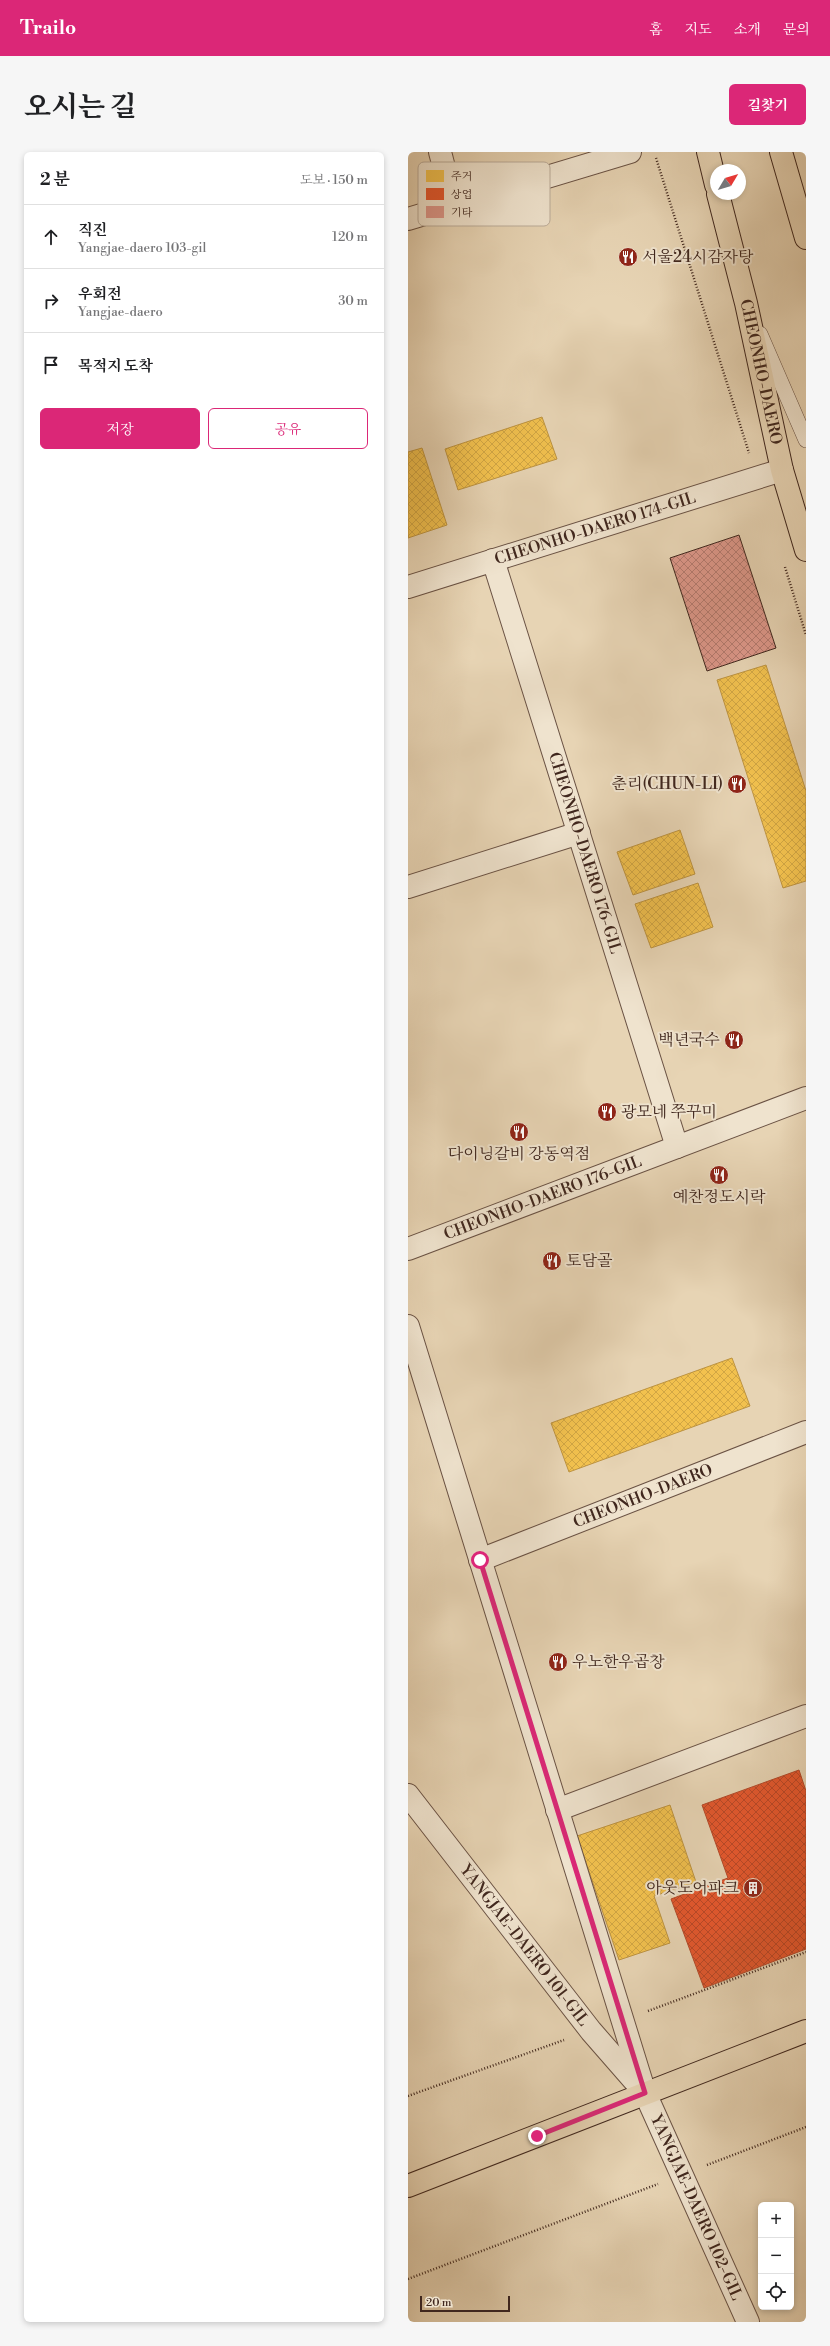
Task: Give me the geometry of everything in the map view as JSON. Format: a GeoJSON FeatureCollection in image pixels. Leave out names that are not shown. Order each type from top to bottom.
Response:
{"type":"FeatureCollection","features":[{"type":"Feature","properties":{"kind":"main road"},"geometry":{"type":"LineString","coordinates":[[708,152],[711,164]]}},
{"type":"Feature","properties":{"kind":"main road"},"geometry":{"type":"LineString","coordinates":[[781,152],[806,238]]}},
{"type":"Feature","properties":{"kind":"main road","name":"CHEONHO-DAERO"},"geometry":{"type":"LineString","coordinates":[[720,200],[746,303],[782,470],[806,550]]}},
{"type":"Feature","properties":{"kind":"main road"},"geometry":{"type":"LineString","coordinates":[[408,2186],[806,2031]]}},
{"type":"Feature","properties":{"kind":"street"},"geometry":{"type":"LineString","coordinates":[[440,152],[443,162]]}},
{"type":"Feature","properties":{"kind":"street"},"geometry":{"type":"LineString","coordinates":[[550,177],[630,152]]}},
{"type":"Feature","properties":{"kind":"street"},"geometry":{"type":"LineString","coordinates":[[408,219],[418,216]]}},
{"type":"Feature","properties":{"kind":"street","name":"CHEONHO-DAERO 174-GIL"},"geometry":{"type":"LineString","coordinates":[[408,587],[782,470]]}},
{"type":"Feature","properties":{"kind":"street","name":"CHEONHO-DAERO 176-GIL"},"geometry":{"type":"LineString","coordinates":[[493,560],[677,1147]]}},
{"type":"Feature","properties":{"kind":"street"},"geometry":{"type":"LineString","coordinates":[[408,887],[579,833]]}},
{"type":"Feature","properties":{"kind":"street","name":"CHEONHO-DAERO 176-GIL"},"geometry":{"type":"LineString","coordinates":[[408,1249],[806,1098]]}},
{"type":"Feature","properties":{"kind":"street"},"geometry":{"type":"LineString","coordinates":[[408,1326],[645,2093]]}},
{"type":"Feature","properties":{"kind":"street","name":"CHEONHO-DAERO"},"geometry":{"type":"LineString","coordinates":[[480,1560],[806,1432]]}},
{"type":"Feature","properties":{"kind":"street"},"geometry":{"type":"LineString","coordinates":[[557,1810],[806,1716]]}},
{"type":"Feature","properties":{"kind":"street","name":"YANGJAE-DAERO 101-GIL"},"geometry":{"type":"LineString","coordinates":[[408,1795],[591,2031],[645,2093]]}},
{"type":"Feature","properties":{"kind":"street","name":"YANGJAE-DAERO 102-GIL"},"geometry":{"type":"LineString","coordinates":[[645,2093],[748,2322]]}},
{"type":"Feature","properties":{"kind":"lane"},"geometry":{"type":"LineString","coordinates":[[746,303],[806,440]]}},
{"type":"Feature","properties":{"kind":"path"},"geometry":{"type":"LineString","coordinates":[[654,152],[757,478]]}},
{"type":"Feature","properties":{"kind":"path"},"geometry":{"type":"LineString","coordinates":[[783,560],[806,635]]}},
{"type":"Feature","properties":{"kind":"path"},"geometry":{"type":"LineString","coordinates":[[408,2279],[806,2127]]}},
{"type":"Feature","properties":{"kind":"building: 주거"},"geometry":{"type":"Polygon","coordinates":[[[542,417],[557,459],[458,490],[445,449],[542,417]]]}},
{"type":"Feature","properties":{"kind":"building: 주거"},"geometry":{"type":"Polygon","coordinates":[[[422,448],[447,525],[408,538],[408,452],[422,448]]]}},
{"type":"Feature","properties":{"kind":"building: 주거"},"geometry":{"type":"Polygon","coordinates":[[[766,665],[806,791],[806,881],[783,888],[717,680],[766,665]]]}},
{"type":"Feature","properties":{"kind":"building: 주거"},"geometry":{"type":"Polygon","coordinates":[[[680,830],[695,874],[633,895],[617,852],[680,830]]]}},
{"type":"Feature","properties":{"kind":"building: 주거"},"geometry":{"type":"Polygon","coordinates":[[[698,883],[713,927],[651,948],[635,904],[698,883]]]}},
{"type":"Feature","properties":{"kind":"building: 주거"},"geometry":{"type":"Polygon","coordinates":[[[732,1358],[750,1406],[569,1472],[551,1423],[732,1358]]]}},
{"type":"Feature","properties":{"kind":"building: 주거"},"geometry":{"type":"Polygon","coordinates":[[[670,1805],[696,1882],[654,1896],[670,1943],[619,1960],[577,1836],[670,1805]]]}},
{"type":"Feature","properties":{"kind":"building: 상업","name":"아웃도어파크"},"geometry":{"type":"Polygon","coordinates":[[[799,1770],[806,1791],[806,1949],[704,1988],[671,1899],[728,1878],[702,1805],[799,1770]]]}},
{"type":"Feature","properties":{"kind":"building: 기타"},"geometry":{"type":"Polygon","coordinates":[[[739,535],[776,648],[707,671],[670,558],[739,535]]]}},
{"type":"Feature","properties":{"kind":"place","name":"서울24시감자탕"},"geometry":{"type":"Point","coordinates":[628,257]}},
{"type":"Feature","properties":{"kind":"place","name":"춘리(CHUN-LI)"},"geometry":{"type":"Point","coordinates":[737,784]}},
{"type":"Feature","properties":{"kind":"place","name":"백년국수"},"geometry":{"type":"Point","coordinates":[734,1040]}},
{"type":"Feature","properties":{"kind":"place","name":"광모네 쭈꾸미"},"geometry":{"type":"Point","coordinates":[607,1112]}},
{"type":"Feature","properties":{"kind":"place","name":"다이닝갈비 강동역점"},"geometry":{"type":"Point","coordinates":[519,1132]}},
{"type":"Feature","properties":{"kind":"place","name":"예찬정도시락"},"geometry":{"type":"Point","coordinates":[719,1175]}},
{"type":"Feature","properties":{"kind":"place","name":"토담골"},"geometry":{"type":"Point","coordinates":[552,1261]}},
{"type":"Feature","properties":{"kind":"place","name":"우노한우곱창"},"geometry":{"type":"Point","coordinates":[558,1662]}},
{"type":"Feature","properties":{"kind":"place","name":"아웃도어파크"},"geometry":{"type":"Point","coordinates":[753,1888]}},
{"type":"Feature","properties":{"kind":"route"},"geometry":{"type":"LineString","coordinates":[[480,1560],[645,2093],[537,2136]]}}]}
